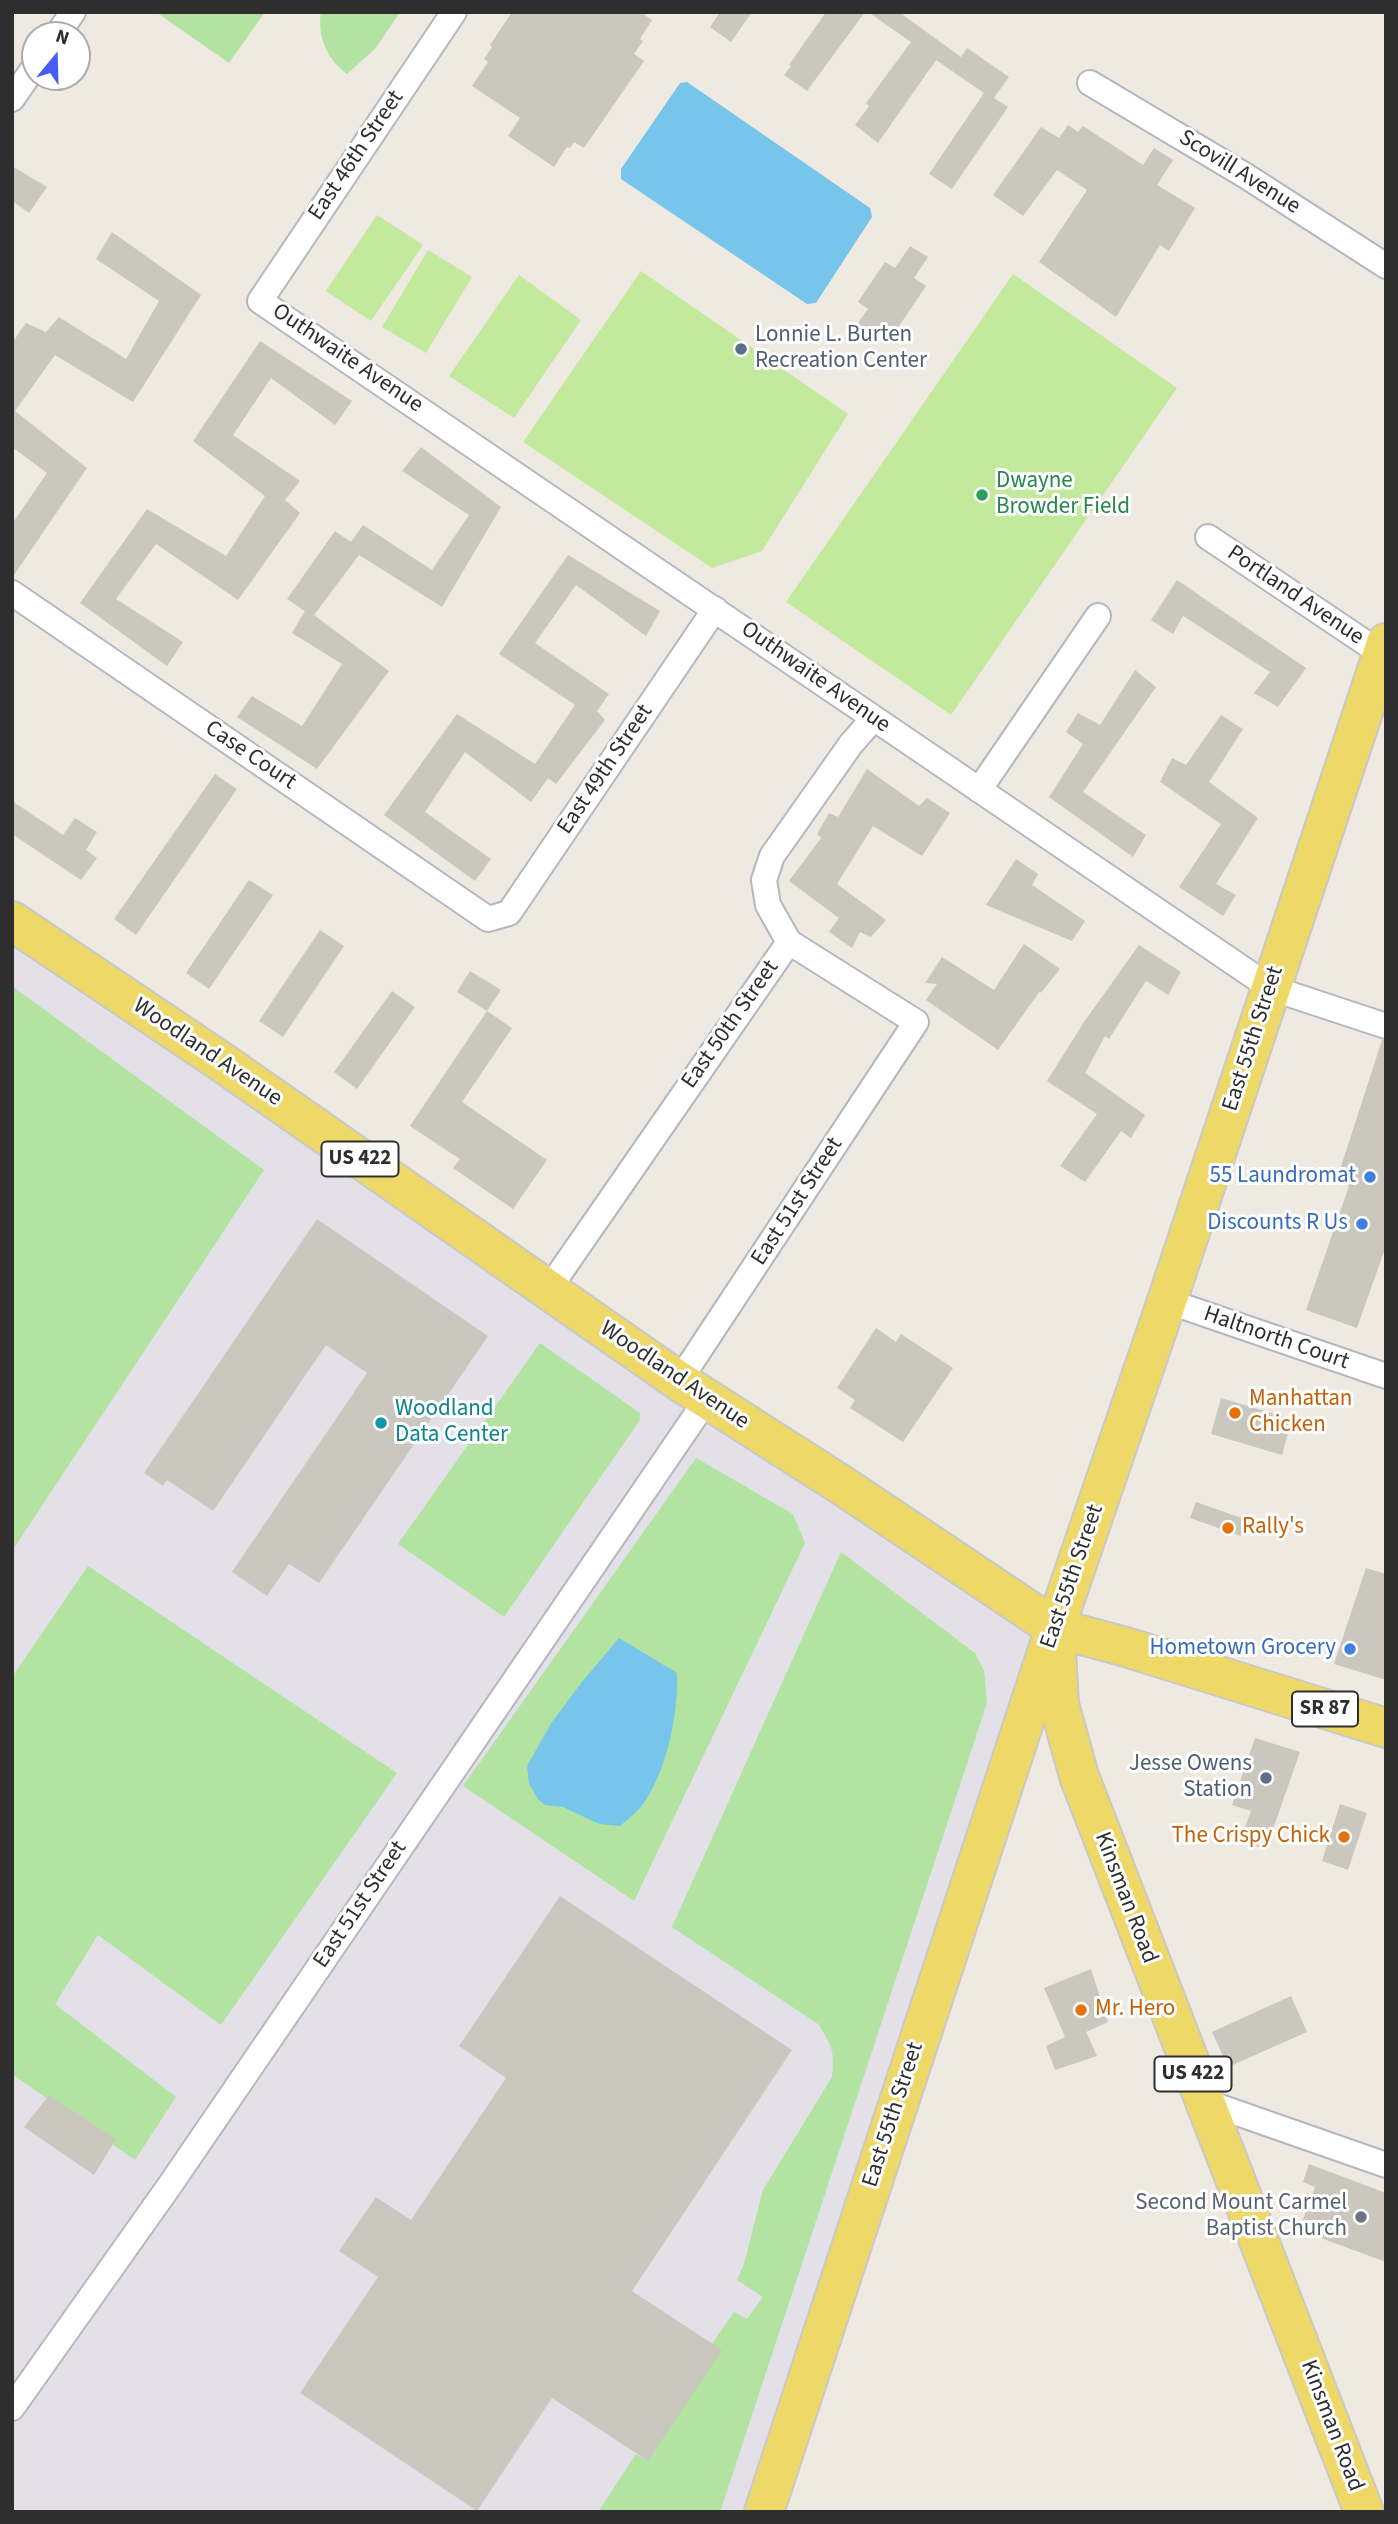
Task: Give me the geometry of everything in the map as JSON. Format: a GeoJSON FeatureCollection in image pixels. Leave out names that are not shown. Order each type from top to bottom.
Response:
{"type":"FeatureCollection","features":[{"type":"Feature","properties":{"kind":"main road","name":"East 55th Street"},"geometry":{"type":"LineString","coordinates":[[764,2512],[1055,1628],[1167,1301],[1384,648]]}},
{"type":"Feature","properties":{"kind":"main road","name":"Woodland Avenue"},"geometry":{"type":"LineString","coordinates":[[12,921],[223,1063],[693,1390],[843,1486],[1055,1628],[1126,1647],[1386,1728]]}},
{"type":"Feature","properties":{"kind":"main road","name":"Kinsman Road"},"geometry":{"type":"LineString","coordinates":[[1055,1628],[1059,1704],[1079,1776],[1364,2512]]}},
{"type":"Feature","properties":{"kind":"street","name":"East 46th Street"},"geometry":{"type":"LineString","coordinates":[[260,301],[454,12]]}},
{"type":"Feature","properties":{"kind":"street","name":"Scovill Avenue"},"geometry":{"type":"LineString","coordinates":[[1090,83],[1246,176],[1386,266]]}},
{"type":"Feature","properties":{"kind":"street","name":"Outhwaite Avenue"},"geometry":{"type":"LineString","coordinates":[[260,301],[1271,988],[1386,1026]]}},
{"type":"Feature","properties":{"kind":"street","name":"Portland Avenue"},"geometry":{"type":"LineString","coordinates":[[1208,537],[1384,648]]}},
{"type":"Feature","properties":{"kind":"street","name":"Case Court"},"geometry":{"type":"LineString","coordinates":[[12,593],[488,919]]}},
{"type":"Feature","properties":{"kind":"street","name":"East 49th Street"},"geometry":{"type":"LineString","coordinates":[[488,919],[509,913],[715,609]]}},
{"type":"Feature","properties":{"kind":"street"},"geometry":{"type":"LineString","coordinates":[[979,790],[1098,616]]}},
{"type":"Feature","properties":{"kind":"street","name":"East 50th Street"},"geometry":{"type":"LineString","coordinates":[[548,1290],[789,942],[768,905],[764,880],[772,856],[851,744],[873,719]]}},
{"type":"Feature","properties":{"kind":"street","name":"East 51st Street"},"geometry":{"type":"LineString","coordinates":[[12,2408],[170,2185],[693,1390],[916,1022],[789,942]]}},
{"type":"Feature","properties":{"kind":"street","name":"Haltnorth Court"},"geometry":{"type":"LineString","coordinates":[[1167,1301],[1386,1376]]}},
{"type":"Feature","properties":{"kind":"street"},"geometry":{"type":"LineString","coordinates":[[1203,2101],[1386,2165]]}},
{"type":"Feature","properties":{"kind":"shaded area"},"geometry":{"type":"Polygon","coordinates":[[[12,921],[1055,1628],[764,2512],[12,2512],[12,921]]]}},
{"type":"Feature","properties":{"kind":"green space"},"geometry":{"type":"Polygon","coordinates":[[[156,12],[265,12],[229,63],[156,12]]]}},
{"type":"Feature","properties":{"kind":"green space"},"geometry":{"type":"Polygon","coordinates":[[[321,12],[400,12],[375,49],[347,74],[325,47],[321,12]]]}},
{"type":"Feature","properties":{"kind":"green space"},"geometry":{"type":"Polygon","coordinates":[[[377,215],[423,245],[371,321],[326,291],[377,215]]]}},
{"type":"Feature","properties":{"kind":"green space"},"geometry":{"type":"Polygon","coordinates":[[[428,250],[472,277],[426,353],[382,327],[428,250]]]}},
{"type":"Feature","properties":{"kind":"green space"},"geometry":{"type":"Polygon","coordinates":[[[641,271],[848,414],[762,551],[712,568],[523,442],[641,271]]]}},
{"type":"Feature","properties":{"kind":"green space","name":"Dwayne Browder Field"},"geometry":{"type":"Polygon","coordinates":[[[1013,274],[1177,388],[951,715],[786,602],[1013,274]]]}},
{"type":"Feature","properties":{"kind":"green space"},"geometry":{"type":"Polygon","coordinates":[[[519,275],[581,320],[514,418],[449,376],[519,275]]]}},
{"type":"Feature","properties":{"kind":"green space"},"geometry":{"type":"Polygon","coordinates":[[[12,986],[264,1170],[12,1551],[12,986]]]}},
{"type":"Feature","properties":{"kind":"green space"},"geometry":{"type":"Polygon","coordinates":[[[540,1343],[640,1413],[640,1420],[504,1617],[398,1544],[540,1343]]]}},
{"type":"Feature","properties":{"kind":"green space"},"geometry":{"type":"Polygon","coordinates":[[[696,1458],[793,1514],[805,1543],[634,1901],[463,1786],[696,1458]]]}},
{"type":"Feature","properties":{"kind":"green space"},"geometry":{"type":"Polygon","coordinates":[[[841,1552],[975,1653],[984,1671],[987,1703],[720,2512],[598,2512],[636,2454],[648,2461],[721,2351],[712,2344],[734,2312],[747,2319],[763,2297],[737,2280],[744,2264],[763,2190],[832,2077],[831,2049],[818,2024],[672,1927],[841,1552]]]}},
{"type":"Feature","properties":{"kind":"green space"},"geometry":{"type":"Polygon","coordinates":[[[88,1566],[397,1773],[221,2025],[98,1935],[55,2004],[176,2097],[135,2160],[12,2074],[12,1677],[88,1566]]]}},
{"type":"Feature","properties":{"kind":"water"},"geometry":{"type":"Polygon","coordinates":[[[687,82],[870,208],[872,217],[816,303],[807,304],[621,179],[621,169],[680,83],[687,82]]]}},
{"type":"Feature","properties":{"kind":"water"},"geometry":{"type":"Polygon","coordinates":[[[619,1638],[677,1673],[676,1706],[664,1762],[649,1795],[638,1810],[620,1826],[599,1824],[563,1807],[545,1805],[529,1784],[527,1766],[552,1722],[619,1638]]]}},
{"type":"Feature","properties":{"kind":"building"},"geometry":{"type":"Polygon","coordinates":[[[512,12],[640,12],[652,20],[634,54],[644,61],[584,148],[574,142],[570,148],[567,147],[554,167],[508,136],[520,118],[472,86],[488,62],[484,59],[492,47],[490,45],[512,12]]]}},
{"type":"Feature","properties":{"kind":"building"},"geometry":{"type":"Polygon","coordinates":[[[720,12],[752,12],[731,42],[710,27],[720,12]]]}},
{"type":"Feature","properties":{"kind":"building"},"geometry":{"type":"Polygon","coordinates":[[[826,12],[865,12],[807,91],[784,75],[826,12]]]}},
{"type":"Feature","properties":{"kind":"building"},"geometry":{"type":"Polygon","coordinates":[[[868,12],[899,12],[961,57],[967,48],[1009,77],[994,98],[1008,107],[952,189],[929,174],[984,93],[936,60],[878,143],[855,125],[869,106],[866,103],[911,42],[868,12]]]}},
{"type":"Feature","properties":{"kind":"building"},"geometry":{"type":"Polygon","coordinates":[[[1068,125],[1078,132],[1083,126],[1143,165],[1154,148],[1173,160],[1157,185],[1195,208],[1169,251],[1160,245],[1116,317],[1039,262],[1087,190],[1057,170],[1023,216],[993,195],[1041,127],[1059,138],[1068,125]]]}},
{"type":"Feature","properties":{"kind":"building"},"geometry":{"type":"Polygon","coordinates":[[[12,166],[47,187],[29,213],[12,201],[12,166]]]}},
{"type":"Feature","properties":{"kind":"building"},"geometry":{"type":"Polygon","coordinates":[[[112,232],[201,295],[133,402],[55,355],[15,411],[87,468],[12,578],[12,524],[47,473],[12,447],[12,343],[26,323],[46,332],[59,317],[126,359],[159,301],[96,259],[112,232]]]}},
{"type":"Feature","properties":{"kind":"building"},"geometry":{"type":"Polygon","coordinates":[[[910,246],[928,257],[914,278],[926,286],[897,329],[891,325],[887,332],[881,328],[870,344],[852,331],[868,309],[858,302],[885,262],[895,268],[910,246]]]}},
{"type":"Feature","properties":{"kind":"building"},"geometry":{"type":"Polygon","coordinates":[[[260,341],[352,401],[335,425],[271,378],[233,435],[300,481],[285,500],[300,513],[238,600],[156,544],[116,599],[183,642],[167,666],[80,603],[147,509],[226,556],[265,496],[193,441],[260,341]]]}},
{"type":"Feature","properties":{"kind":"building"},"geometry":{"type":"Polygon","coordinates":[[[421,447],[501,507],[442,607],[359,555],[314,615],[389,671],[317,769],[237,717],[252,696],[302,726],[342,664],[292,633],[305,611],[287,599],[335,531],[351,542],[363,525],[432,570],[469,515],[402,471],[421,447]]]}},
{"type":"Feature","properties":{"kind":"building"},"geometry":{"type":"Polygon","coordinates":[[[568,555],[660,611],[646,636],[576,585],[535,643],[609,694],[597,711],[605,720],[556,784],[548,778],[531,802],[465,752],[425,812],[491,859],[475,881],[384,815],[457,714],[535,764],[575,705],[499,654],[568,555]]]}},
{"type":"Feature","properties":{"kind":"building"},"geometry":{"type":"Polygon","coordinates":[[[1177,580],[1306,668],[1278,707],[1254,693],[1270,672],[1183,616],[1173,634],[1151,620],[1177,580]]]}},
{"type":"Feature","properties":{"kind":"building"},"geometry":{"type":"Polygon","coordinates":[[[1135,670],[1156,687],[1083,792],[1146,835],[1133,857],[1049,797],[1083,744],[1066,732],[1078,713],[1100,725],[1135,670]]]}},
{"type":"Feature","properties":{"kind":"building"},"geometry":{"type":"Polygon","coordinates":[[[1221,715],[1243,729],[1209,782],[1258,818],[1216,884],[1236,895],[1223,916],[1179,887],[1221,824],[1160,782],[1172,758],[1186,765],[1221,715]]]}},
{"type":"Feature","properties":{"kind":"building"},"geometry":{"type":"Polygon","coordinates":[[[867,769],[919,806],[927,798],[950,813],[922,856],[873,826],[837,884],[886,920],[871,937],[860,932],[852,948],[829,932],[839,918],[789,881],[821,838],[817,834],[829,813],[838,817],[867,769]]]}},
{"type":"Feature","properties":{"kind":"building"},"geometry":{"type":"Polygon","coordinates":[[[215,774],[237,789],[136,935],[114,919],[215,774]]]}},
{"type":"Feature","properties":{"kind":"building"},"geometry":{"type":"Polygon","coordinates":[[[12,801],[63,835],[75,818],[97,832],[86,850],[97,858],[81,880],[12,834],[12,801]]]}},
{"type":"Feature","properties":{"kind":"building"},"geometry":{"type":"Polygon","coordinates":[[[1016,859],[1038,874],[1032,885],[1085,921],[1072,941],[986,905],[1016,859]]]}},
{"type":"Feature","properties":{"kind":"building"},"geometry":{"type":"Polygon","coordinates":[[[249,880],[273,895],[209,989],[186,973],[249,880]]]}},
{"type":"Feature","properties":{"kind":"building"},"geometry":{"type":"Polygon","coordinates":[[[320,930],[344,946],[283,1037],[259,1021],[320,930]]]}},
{"type":"Feature","properties":{"kind":"building"},"geometry":{"type":"Polygon","coordinates":[[[1024,944],[1060,969],[1041,993],[1040,991],[998,1050],[926,1000],[937,984],[925,983],[942,957],[994,990],[1024,944]]]}},
{"type":"Feature","properties":{"kind":"building"},"geometry":{"type":"Polygon","coordinates":[[[1139,945],[1181,972],[1168,995],[1146,981],[1109,1039],[1105,1036],[1085,1073],[1145,1115],[1131,1138],[1121,1131],[1085,1182],[1060,1166],[1097,1114],[1047,1081],[1084,1022],[1139,945]]]}},
{"type":"Feature","properties":{"kind":"building"},"geometry":{"type":"Polygon","coordinates":[[[470,971],[501,990],[487,1011],[457,992],[470,971]]]}},
{"type":"Feature","properties":{"kind":"building"},"geometry":{"type":"Polygon","coordinates":[[[392,991],[415,1007],[357,1089],[334,1072],[392,991]]]}},
{"type":"Feature","properties":{"kind":"building"},"geometry":{"type":"Polygon","coordinates":[[[487,1011],[512,1028],[462,1102],[547,1160],[513,1209],[453,1168],[460,1159],[410,1126],[487,1011]]]}},
{"type":"Feature","properties":{"kind":"building"},"geometry":{"type":"Polygon","coordinates":[[[1382,1040],[1386,1040],[1386,1246],[1357,1328],[1306,1310],[1349,1186],[1336,1182],[1382,1040]]]}},
{"type":"Feature","properties":{"kind":"building","name":"Woodland Data Center"},"geometry":{"type":"Polygon","coordinates":[[[317,1219],[488,1336],[319,1583],[289,1564],[267,1596],[232,1572],[367,1373],[326,1345],[213,1511],[167,1480],[163,1486],[144,1473],[317,1219]]]}},
{"type":"Feature","properties":{"kind":"building"},"geometry":{"type":"Polygon","coordinates":[[[876,1328],[896,1342],[901,1334],[953,1368],[903,1442],[850,1408],[855,1400],[837,1388],[876,1328]]]}},
{"type":"Feature","properties":{"kind":"building"},"geometry":{"type":"Polygon","coordinates":[[[1221,1398],[1292,1419],[1282,1455],[1211,1434],[1221,1398]]]}},
{"type":"Feature","properties":{"kind":"building"},"geometry":{"type":"Polygon","coordinates":[[[1196,1502],[1247,1520],[1241,1536],[1190,1518],[1196,1502]]]}},
{"type":"Feature","properties":{"kind":"building"},"geometry":{"type":"Polygon","coordinates":[[[1366,1568],[1386,1574],[1386,1680],[1334,1664],[1366,1568]]]}},
{"type":"Feature","properties":{"kind":"building","name":"Jesse Owens Station"},"geometry":{"type":"Polygon","coordinates":[[[1255,1738],[1300,1752],[1266,1849],[1240,1841],[1251,1811],[1232,1805],[1255,1738]]]}},
{"type":"Feature","properties":{"kind":"building","name":"The Crispy Chick"},"geometry":{"type":"Polygon","coordinates":[[[1340,1804],[1367,1813],[1348,1870],[1322,1861],[1340,1804]]]}},
{"type":"Feature","properties":{"kind":"building"},"geometry":{"type":"Polygon","coordinates":[[[560,1896],[792,2050],[632,2291],[722,2350],[648,2461],[552,2398],[477,2511],[300,2393],[378,2277],[339,2251],[376,2197],[411,2220],[506,2078],[459,2046],[560,1896]]]}},
{"type":"Feature","properties":{"kind":"building"},"geometry":{"type":"Polygon","coordinates":[[[1091,1969],[1108,2022],[1086,2032],[1097,2056],[1055,2070],[1046,2046],[1065,2037],[1044,1988],[1091,1969]]]}},
{"type":"Feature","properties":{"kind":"building"},"geometry":{"type":"Polygon","coordinates":[[[1291,1996],[1307,2032],[1228,2067],[1212,2032],[1291,1996]]]}},
{"type":"Feature","properties":{"kind":"building"},"geometry":{"type":"Polygon","coordinates":[[[49,2095],[116,2139],[94,2175],[24,2127],[49,2095]]]}},
{"type":"Feature","properties":{"kind":"building"},"geometry":{"type":"Polygon","coordinates":[[[1309,2164],[1386,2193],[1386,2262],[1299,2230],[1315,2187],[1303,2182],[1309,2164]]]}},
{"type":"Feature","properties":{"kind":"place","name":"Lonnie L. Burten Recreation Center"},"geometry":{"type":"Point","coordinates":[741,349]}},
{"type":"Feature","properties":{"kind":"place","name":"Dwayne Browder Field"},"geometry":{"type":"Point","coordinates":[982,495]}},
{"type":"Feature","properties":{"kind":"place","name":"55 Laundromat"},"geometry":{"type":"Point","coordinates":[1370,1177]}},
{"type":"Feature","properties":{"kind":"place","name":"Discounts R Us"},"geometry":{"type":"Point","coordinates":[1362,1224]}},
{"type":"Feature","properties":{"kind":"place","name":"Manhattan Chicken"},"geometry":{"type":"Point","coordinates":[1235,1413]}},
{"type":"Feature","properties":{"kind":"place","name":"Woodland Data Center"},"geometry":{"type":"Point","coordinates":[381,1423]}},
{"type":"Feature","properties":{"kind":"place","name":"Rally's"},"geometry":{"type":"Point","coordinates":[1228,1528]}},
{"type":"Feature","properties":{"kind":"place","name":"Hometown Grocery"},"geometry":{"type":"Point","coordinates":[1350,1649]}},
{"type":"Feature","properties":{"kind":"place","name":"Jesse Owens Station"},"geometry":{"type":"Point","coordinates":[1266,1778]}},
{"type":"Feature","properties":{"kind":"place","name":"The Crispy Chick"},"geometry":{"type":"Point","coordinates":[1344,1837]}},
{"type":"Feature","properties":{"kind":"place","name":"Mr. Hero"},"geometry":{"type":"Point","coordinates":[1081,2010]}},
{"type":"Feature","properties":{"kind":"place","name":"Second Mount Carmel Baptist Church"},"geometry":{"type":"Point","coordinates":[1361,2217]}}]}
